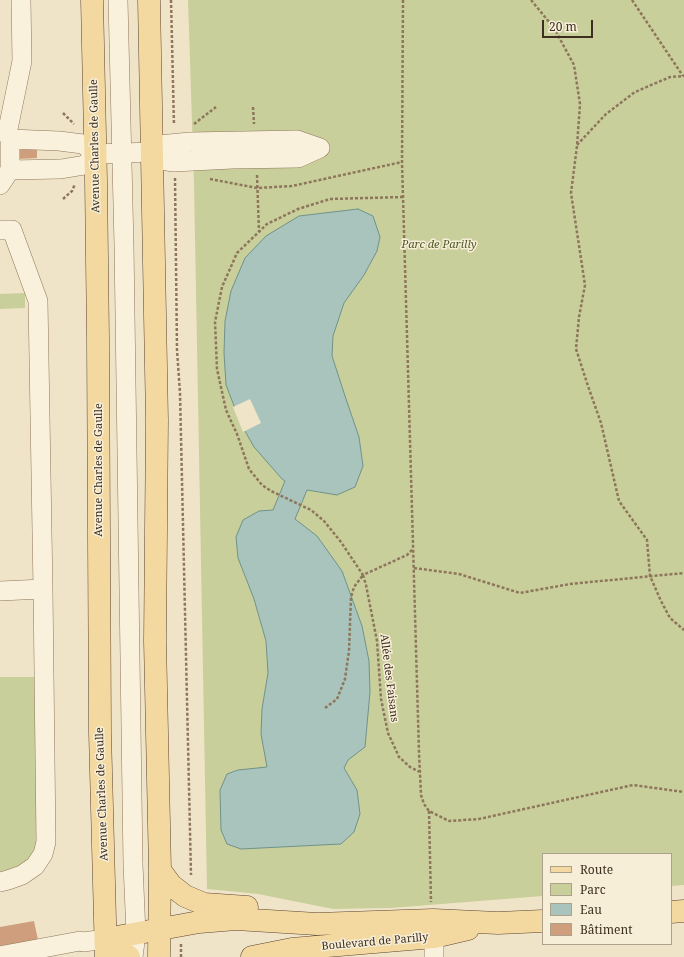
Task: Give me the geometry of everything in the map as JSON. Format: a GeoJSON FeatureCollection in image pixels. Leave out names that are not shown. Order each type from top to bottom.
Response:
{"type":"FeatureCollection","features":[{"type":"Feature","properties":{"kind":"main road","name":"Avenue Charles de Gaulle"},"geometry":{"type":"LineString","coordinates":[[92,0],[96,154],[100,733],[106,948]]}},
{"type":"Feature","properties":{"kind":"main road"},"geometry":{"type":"LineString","coordinates":[[149,0],[157,420],[155,641],[160,870],[159,957]]}},
{"type":"Feature","properties":{"kind":"main road","name":"Boulevard de Parilly"},"geometry":{"type":"LineString","coordinates":[[160,870],[172,885],[184,896],[204,904],[260,908],[317,924]]}},
{"type":"Feature","properties":{"kind":"main road"},"geometry":{"type":"LineString","coordinates":[[672,912],[684,911]]}},
{"type":"Feature","properties":{"kind":"main road","name":"Boulevard de Parilly"},"geometry":{"type":"LineString","coordinates":[[106,948],[136,934],[199,922],[236,919],[317,924],[434,938]]}},
{"type":"Feature","properties":{"kind":"main road","name":"Boulevard de Parilly"},"geometry":{"type":"LineString","coordinates":[[252,957],[292,949],[434,938],[498,923],[542,921]]}},
{"type":"Feature","properties":{"kind":"main road"},"geometry":{"type":"LineString","coordinates":[[106,948],[129,957]]}},
{"type":"Feature","properties":{"kind":"street"},"geometry":{"type":"LineString","coordinates":[[21,0],[22,61],[6,133],[5,178],[85,165],[96,154]]}},
{"type":"Feature","properties":{"kind":"street"},"geometry":{"type":"LineString","coordinates":[[118,0],[122,153],[133,857],[136,934],[133,957]]}},
{"type":"Feature","properties":{"kind":"street"},"geometry":{"type":"LineString","coordinates":[[6,133],[83,144],[96,154],[151,152],[161,160],[178,163],[232,159],[298,158],[320,148]]}},
{"type":"Feature","properties":{"kind":"street"},"geometry":{"type":"LineString","coordinates":[[0,230],[12,230],[38,302],[46,842],[43,854],[35,866],[22,875],[0,882]]}},
{"type":"Feature","properties":{"kind":"street"},"geometry":{"type":"LineString","coordinates":[[0,590],[42,589]]}},
{"type":"Feature","properties":{"kind":"street"},"geometry":{"type":"LineString","coordinates":[[0,956],[80,941],[106,948]]}},
{"type":"Feature","properties":{"kind":"path"},"geometry":{"type":"LineString","coordinates":[[171,0],[174,115]]}},
{"type":"Feature","properties":{"kind":"path"},"geometry":{"type":"LineString","coordinates":[[403,0],[402,162],[420,772],[421,795],[424,804],[429,811],[449,821],[479,819],[633,785],[684,792]]}},
{"type":"Feature","properties":{"kind":"path"},"geometry":{"type":"LineString","coordinates":[[532,0],[554,28],[574,65],[580,104],[577,146],[571,193],[585,285],[579,317],[576,349],[602,423],[619,501],[647,540],[650,576],[661,601],[670,618],[684,630]]}},
{"type":"Feature","properties":{"kind":"path"},"geometry":{"type":"LineString","coordinates":[[632,0],[684,76]]}},
{"type":"Feature","properties":{"kind":"path"},"geometry":{"type":"LineString","coordinates":[[577,146],[606,114],[635,92],[670,76],[684,76]]}},
{"type":"Feature","properties":{"kind":"path"},"geometry":{"type":"LineString","coordinates":[[208,179],[257,188],[292,186],[402,162]]}},
{"type":"Feature","properties":{"kind":"path"},"geometry":{"type":"LineString","coordinates":[[178,163],[177,350],[180,400],[191,883]]}},
{"type":"Feature","properties":{"kind":"path"},"geometry":{"type":"LineString","coordinates":[[63,199],[72,191],[76,181]]}},
{"type":"Feature","properties":{"kind":"path","name":"Allée des Faisans"},"geometry":{"type":"LineString","coordinates":[[403,197],[330,199],[298,209],[267,224],[237,253],[222,287],[215,322],[217,368],[226,410],[250,469],[262,484],[271,491],[311,510],[324,521],[341,542],[363,575],[377,641],[381,699],[388,733],[399,757],[410,767],[420,772]]}},
{"type":"Feature","properties":{"kind":"path"},"geometry":{"type":"LineString","coordinates":[[325,708],[336,698],[345,679],[349,651],[351,597],[354,587],[363,575],[407,555],[413,549]]}},
{"type":"Feature","properties":{"kind":"path"},"geometry":{"type":"LineString","coordinates":[[414,568],[459,574],[520,593],[570,584],[684,573]]}},
{"type":"Feature","properties":{"kind":"path"},"geometry":{"type":"LineString","coordinates":[[429,811],[431,897],[434,938]]}},
{"type":"Feature","properties":{"kind":"green space","name":"Parc de Parilly"},"geometry":{"type":"Polygon","coordinates":[[[188,0],[684,0],[684,885],[672,886],[672,853],[542,853],[542,896],[391,908],[333,909],[258,894],[207,889],[194,183],[188,0]]]}},
{"type":"Feature","properties":{"kind":"green space"},"geometry":{"type":"Polygon","coordinates":[[[25,293],[25,308],[0,309],[0,294],[25,293]]]}},
{"type":"Feature","properties":{"kind":"green space"},"geometry":{"type":"Polygon","coordinates":[[[0,677],[40,677],[40,844],[36,858],[0,876],[0,677]]]}},
{"type":"Feature","properties":{"kind":"water"},"geometry":{"type":"Polygon","coordinates":[[[358,209],[373,216],[380,237],[377,251],[364,275],[344,303],[333,336],[332,356],[359,437],[363,466],[355,487],[337,495],[307,490],[295,519],[317,536],[342,571],[362,626],[369,661],[370,692],[365,747],[348,760],[344,768],[357,790],[360,814],[354,832],[341,844],[241,849],[227,844],[221,830],[220,790],[227,774],[238,770],[267,767],[261,734],[262,709],[268,673],[266,641],[254,599],[238,558],[236,537],[243,520],[259,511],[273,510],[285,481],[254,447],[241,424],[226,385],[224,353],[225,321],[231,291],[245,258],[266,236],[299,216],[358,209]]]}},
{"type":"Feature","properties":{"kind":"pier"},"geometry":{"type":"Polygon","coordinates":[[[250,399],[261,423],[243,432],[233,407],[250,399]]]}},
{"type":"Feature","properties":{"kind":"building"},"geometry":{"type":"Polygon","coordinates":[[[37,149],[37,158],[18,159],[18,150],[37,149]]]}},
{"type":"Feature","properties":{"kind":"building"},"geometry":{"type":"Polygon","coordinates":[[[34,921],[38,940],[0,946],[0,927],[34,921]]]}}]}
